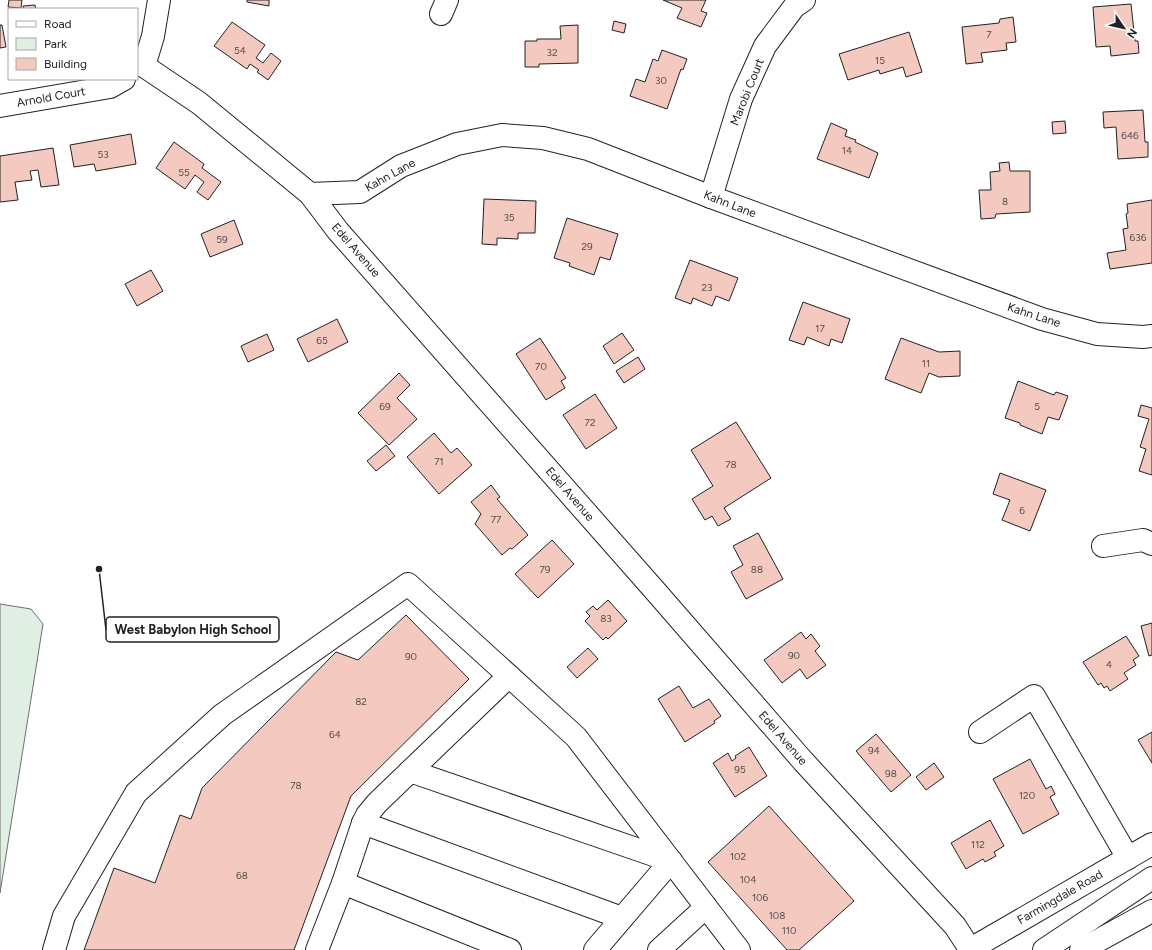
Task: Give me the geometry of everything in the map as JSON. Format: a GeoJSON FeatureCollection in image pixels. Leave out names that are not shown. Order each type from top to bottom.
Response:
{"type":"FeatureCollection","features":[{"type":"Feature","properties":{"kind":"street"},"geometry":{"type":"LineString","coordinates":[[141,69],[153,36],[159,0]]}},
{"type":"Feature","properties":{"kind":"street","name":"Marobi Court"},"geometry":{"type":"LineString","coordinates":[[711,196],[741,99],[766,46],[794,7],[804,0]]}},
{"type":"Feature","properties":{"kind":"street","name":"Edel Avenue"},"geometry":{"type":"LineString","coordinates":[[141,69],[199,103],[310,194],[338,231],[657,593],[803,762],[955,926],[969,950]]}},
{"type":"Feature","properties":{"kind":"street","name":"Arnold Court"},"geometry":{"type":"LineString","coordinates":[[0,106],[110,87],[122,80]]}},
{"type":"Feature","properties":{"kind":"street","name":"Kahn Lane"},"geometry":{"type":"LineString","coordinates":[[310,194],[360,192],[401,166],[457,144],[502,135],[543,138],[588,149],[1042,319],[1097,334],[1152,336]]}},
{"type":"Feature","properties":{"kind":"street"},"geometry":{"type":"LineString","coordinates":[[1103,546],[1143,540],[1152,544]]}},
{"type":"Feature","properties":{"kind":"street"},"geometry":{"type":"LineString","coordinates":[[54,950],[64,916],[136,794],[222,715],[408,584],[576,737],[739,950]]}},
{"type":"Feature","properties":{"kind":"street"},"geometry":{"type":"LineString","coordinates":[[317,950],[367,815],[410,771],[509,676]]}},
{"type":"Feature","properties":{"kind":"street"},"geometry":{"type":"LineString","coordinates":[[980,732],[1034,696],[1128,858]]}},
{"type":"Feature","properties":{"kind":"street"},"geometry":{"type":"LineString","coordinates":[[410,771],[671,861]]}},
{"type":"Feature","properties":{"kind":"street"},"geometry":{"type":"LineString","coordinates":[[363,823],[622,918]]}},
{"type":"Feature","properties":{"kind":"street","name":"Farmingdale Road"},"geometry":{"type":"LineString","coordinates":[[969,950],[1152,844]]}},
{"type":"Feature","properties":{"kind":"street"},"geometry":{"type":"LineString","coordinates":[[595,950],[671,861]]}},
{"type":"Feature","properties":{"kind":"street"},"geometry":{"type":"LineString","coordinates":[[1044,950],[1152,878]]}},
{"type":"Feature","properties":{"kind":"street"},"geometry":{"type":"LineString","coordinates":[[342,884],[510,950]]}},
{"type":"Feature","properties":{"kind":"street"},"geometry":{"type":"LineString","coordinates":[[659,950],[706,907]]}},
{"type":"Feature","properties":{"kind":"street"},"geometry":{"type":"LineString","coordinates":[[1081,950],[1152,911]]}},
{"type":"Feature","properties":{"kind":"green space"},"geometry":{"type":"Polygon","coordinates":[[[0,604],[31,609],[43,624],[0,893],[0,604]]]}},
{"type":"Feature","properties":{"kind":"building"},"geometry":{"type":"Polygon","coordinates":[[[9,0],[22,0],[21,8],[8,7],[9,0]]]}},
{"type":"Feature","properties":{"kind":"building"},"geometry":{"type":"Polygon","coordinates":[[[247,0],[269,0],[269,6],[247,2],[247,0]]]}},
{"type":"Feature","properties":{"kind":"building"},"geometry":{"type":"Polygon","coordinates":[[[663,0],[706,0],[701,11],[707,13],[701,27],[677,18],[682,8],[663,0]]]}},
{"type":"Feature","properties":{"kind":"building"},"geometry":{"type":"Polygon","coordinates":[[[1131,4],[1135,41],[1138,41],[1139,53],[1111,56],[1110,46],[1096,47],[1093,7],[1131,4]]]}},
{"type":"Feature","properties":{"kind":"building"},"geometry":{"type":"Polygon","coordinates":[[[35,5],[36,8],[24,8],[23,6],[35,5]]]}},
{"type":"Feature","properties":{"kind":"building"},"geometry":{"type":"Polygon","coordinates":[[[1013,17],[1016,42],[1006,43],[1007,50],[981,53],[983,62],[966,64],[962,27],[999,23],[1000,19],[1013,17]]]}},
{"type":"Feature","properties":{"kind":"building"},"geometry":{"type":"Polygon","coordinates":[[[614,21],[626,24],[624,33],[612,30],[614,21]]]}},
{"type":"Feature","properties":{"kind":"building"},"geometry":{"type":"Polygon","coordinates":[[[232,22],[265,45],[256,58],[263,63],[271,53],[281,61],[268,80],[257,72],[259,70],[250,64],[247,69],[214,46],[232,22]]]}},
{"type":"Feature","properties":{"kind":"building"},"geometry":{"type":"Polygon","coordinates":[[[0,25],[2,25],[6,47],[0,48],[0,25]]]}},
{"type":"Feature","properties":{"kind":"building"},"geometry":{"type":"Polygon","coordinates":[[[578,25],[578,63],[539,64],[539,67],[525,67],[525,41],[537,41],[537,39],[561,39],[560,26],[578,25]]]}},
{"type":"Feature","properties":{"kind":"building"},"geometry":{"type":"Polygon","coordinates":[[[909,32],[922,72],[906,77],[903,67],[880,74],[879,70],[848,80],[839,54],[909,32]]]}},
{"type":"Feature","properties":{"kind":"building"},"geometry":{"type":"Polygon","coordinates":[[[662,50],[687,59],[683,70],[681,69],[667,109],[630,96],[636,79],[645,82],[653,59],[658,61],[662,50]]]}},
{"type":"Feature","properties":{"kind":"building"},"geometry":{"type":"Polygon","coordinates":[[[1143,110],[1145,142],[1148,142],[1148,157],[1118,159],[1116,127],[1104,128],[1103,112],[1143,110]]]}},
{"type":"Feature","properties":{"kind":"building"},"geometry":{"type":"Polygon","coordinates":[[[1065,121],[1066,133],[1053,134],[1052,122],[1065,121]]]}},
{"type":"Feature","properties":{"kind":"building"},"geometry":{"type":"Polygon","coordinates":[[[831,123],[847,130],[845,136],[856,140],[855,142],[878,153],[869,178],[817,159],[831,123]]]}},
{"type":"Feature","properties":{"kind":"building"},"geometry":{"type":"Polygon","coordinates":[[[131,134],[136,164],[96,171],[94,164],[74,167],[70,145],[131,134]]]}},
{"type":"Feature","properties":{"kind":"building"},"geometry":{"type":"Polygon","coordinates":[[[174,142],[204,164],[202,168],[221,182],[208,200],[197,192],[204,182],[195,175],[185,189],[156,168],[174,142]]]}},
{"type":"Feature","properties":{"kind":"building"},"geometry":{"type":"Polygon","coordinates":[[[53,148],[59,185],[41,187],[38,170],[30,171],[32,180],[15,182],[18,200],[0,202],[0,156],[53,148]]]}},
{"type":"Feature","properties":{"kind":"building"},"geometry":{"type":"Polygon","coordinates":[[[1009,162],[1010,171],[1030,171],[1030,212],[996,214],[995,218],[981,219],[979,190],[991,190],[990,172],[1000,171],[999,163],[1009,162]]]}},
{"type":"Feature","properties":{"kind":"building"},"geometry":{"type":"Polygon","coordinates":[[[484,199],[536,201],[535,233],[518,233],[518,239],[497,238],[497,245],[482,244],[484,199]]]}},
{"type":"Feature","properties":{"kind":"building"},"geometry":{"type":"Polygon","coordinates":[[[1152,200],[1152,263],[1110,269],[1107,253],[1126,250],[1123,229],[1128,228],[1126,214],[1128,213],[1127,204],[1152,200]]]}},
{"type":"Feature","properties":{"kind":"building"},"geometry":{"type":"Polygon","coordinates":[[[567,218],[618,234],[610,260],[600,257],[594,275],[569,266],[570,263],[554,258],[567,218]]]}},
{"type":"Feature","properties":{"kind":"building"},"geometry":{"type":"Polygon","coordinates":[[[234,220],[243,244],[210,257],[201,234],[234,220]]]}},
{"type":"Feature","properties":{"kind":"building"},"geometry":{"type":"Polygon","coordinates":[[[690,260],[738,278],[729,301],[716,296],[712,306],[693,298],[691,304],[675,298],[690,260]]]}},
{"type":"Feature","properties":{"kind":"building"},"geometry":{"type":"Polygon","coordinates":[[[151,270],[163,291],[137,306],[125,284],[151,270]]]}},
{"type":"Feature","properties":{"kind":"building"},"geometry":{"type":"Polygon","coordinates":[[[803,302],[850,319],[842,343],[831,339],[829,346],[807,337],[804,345],[789,340],[803,302]]]}},
{"type":"Feature","properties":{"kind":"building"},"geometry":{"type":"Polygon","coordinates":[[[337,319],[348,342],[308,362],[297,339],[337,319]]]}},
{"type":"Feature","properties":{"kind":"building"},"geometry":{"type":"Polygon","coordinates":[[[622,333],[634,350],[614,364],[603,346],[622,333]]]}},
{"type":"Feature","properties":{"kind":"building"},"geometry":{"type":"Polygon","coordinates":[[[267,334],[274,350],[248,362],[241,346],[267,334]]]}},
{"type":"Feature","properties":{"kind":"building"},"geometry":{"type":"Polygon","coordinates":[[[540,338],[566,378],[561,381],[565,388],[546,400],[516,354],[540,338]]]}},
{"type":"Feature","properties":{"kind":"building"},"geometry":{"type":"Polygon","coordinates":[[[901,338],[939,352],[960,351],[960,376],[939,377],[929,373],[921,393],[885,379],[901,338]]]}},
{"type":"Feature","properties":{"kind":"building"},"geometry":{"type":"Polygon","coordinates":[[[638,357],[645,369],[624,383],[616,371],[638,357]]]}},
{"type":"Feature","properties":{"kind":"building"},"geometry":{"type":"Polygon","coordinates":[[[399,373],[410,385],[397,398],[417,419],[389,445],[358,413],[399,373]]]}},
{"type":"Feature","properties":{"kind":"building"},"geometry":{"type":"Polygon","coordinates":[[[1018,381],[1054,395],[1056,392],[1068,396],[1059,420],[1048,417],[1042,434],[1020,425],[1020,423],[1005,418],[1018,381]]]}},
{"type":"Feature","properties":{"kind":"building"},"geometry":{"type":"Polygon","coordinates":[[[595,394],[617,428],[586,449],[563,415],[595,394]]]}},
{"type":"Feature","properties":{"kind":"building"},"geometry":{"type":"Polygon","coordinates":[[[1141,405],[1152,408],[1152,475],[1139,471],[1146,449],[1140,447],[1149,419],[1138,416],[1141,405]]]}},
{"type":"Feature","properties":{"kind":"building"},"geometry":{"type":"Polygon","coordinates":[[[736,422],[771,478],[724,508],[731,519],[718,526],[712,516],[705,520],[692,499],[713,486],[691,450],[736,422]]]}},
{"type":"Feature","properties":{"kind":"building"},"geometry":{"type":"Polygon","coordinates":[[[434,433],[451,453],[457,448],[472,465],[439,494],[407,457],[434,433]]]}},
{"type":"Feature","properties":{"kind":"building"},"geometry":{"type":"Polygon","coordinates":[[[386,445],[395,456],[376,471],[367,461],[386,445]]]}},
{"type":"Feature","properties":{"kind":"building"},"geometry":{"type":"Polygon","coordinates":[[[1000,473],[1046,490],[1030,531],[1002,520],[1010,500],[993,494],[1000,473]]]}},
{"type":"Feature","properties":{"kind":"building"},"geometry":{"type":"Polygon","coordinates":[[[491,485],[500,497],[497,499],[528,535],[512,549],[510,548],[502,555],[475,524],[481,514],[471,502],[491,485]]]}},
{"type":"Feature","properties":{"kind":"building"},"geometry":{"type":"Polygon","coordinates":[[[758,533],[783,579],[746,599],[731,572],[743,565],[733,546],[758,533]]]}},
{"type":"Feature","properties":{"kind":"building"},"geometry":{"type":"Polygon","coordinates":[[[552,540],[574,564],[538,598],[515,574],[552,540]]]}},
{"type":"Feature","properties":{"kind":"building"},"geometry":{"type":"Polygon","coordinates":[[[608,600],[627,621],[608,639],[606,637],[603,640],[585,621],[590,616],[586,612],[593,606],[597,610],[608,600]]]}},
{"type":"Feature","properties":{"kind":"building"},"geometry":{"type":"Polygon","coordinates":[[[406,615],[469,679],[351,796],[294,950],[84,950],[114,868],[155,883],[180,815],[191,819],[202,788],[336,652],[358,660],[406,615]]]}},
{"type":"Feature","properties":{"kind":"building"},"geometry":{"type":"Polygon","coordinates":[[[1152,623],[1152,655],[1149,656],[1141,626],[1152,623]]]}},
{"type":"Feature","properties":{"kind":"building"},"geometry":{"type":"Polygon","coordinates":[[[801,632],[806,639],[811,634],[820,646],[815,651],[826,665],[807,679],[800,669],[782,683],[764,660],[801,632]]]}},
{"type":"Feature","properties":{"kind":"building"},"geometry":{"type":"Polygon","coordinates":[[[1126,636],[1139,656],[1133,660],[1136,665],[1124,673],[1128,679],[1110,691],[1107,686],[1104,688],[1101,683],[1098,685],[1083,662],[1126,636]]]}},
{"type":"Feature","properties":{"kind":"building"},"geometry":{"type":"Polygon","coordinates":[[[588,648],[598,659],[577,678],[567,667],[588,648]]]}},
{"type":"Feature","properties":{"kind":"building"},"geometry":{"type":"Polygon","coordinates":[[[679,686],[693,708],[709,699],[721,716],[714,721],[715,723],[685,742],[658,699],[679,686]]]}},
{"type":"Feature","properties":{"kind":"building"},"geometry":{"type":"Polygon","coordinates":[[[1152,732],[1152,763],[1138,740],[1152,732]]]}},
{"type":"Feature","properties":{"kind":"building"},"geometry":{"type":"Polygon","coordinates":[[[876,734],[911,775],[891,792],[856,751],[876,734]]]}},
{"type":"Feature","properties":{"kind":"building"},"geometry":{"type":"Polygon","coordinates":[[[749,747],[767,776],[735,797],[713,763],[728,753],[732,761],[736,758],[735,756],[749,747]]]}},
{"type":"Feature","properties":{"kind":"building"},"geometry":{"type":"Polygon","coordinates":[[[1030,759],[1046,789],[1051,786],[1055,794],[1050,797],[1059,814],[1023,834],[993,779],[1030,759]]]}},
{"type":"Feature","properties":{"kind":"building"},"geometry":{"type":"Polygon","coordinates":[[[934,763],[944,777],[926,790],[916,777],[934,763]]]}},
{"type":"Feature","properties":{"kind":"building"},"geometry":{"type":"Polygon","coordinates":[[[769,806],[854,901],[799,950],[787,950],[708,862],[769,806]]]}},
{"type":"Feature","properties":{"kind":"building"},"geometry":{"type":"Polygon","coordinates":[[[990,820],[1004,846],[994,852],[996,856],[985,862],[983,859],[966,869],[951,843],[990,820]]]}},
{"type":"Feature","properties":{"kind":"place","name":"West Babylon High School"},"geometry":{"type":"Point","coordinates":[99,569]}}]}
